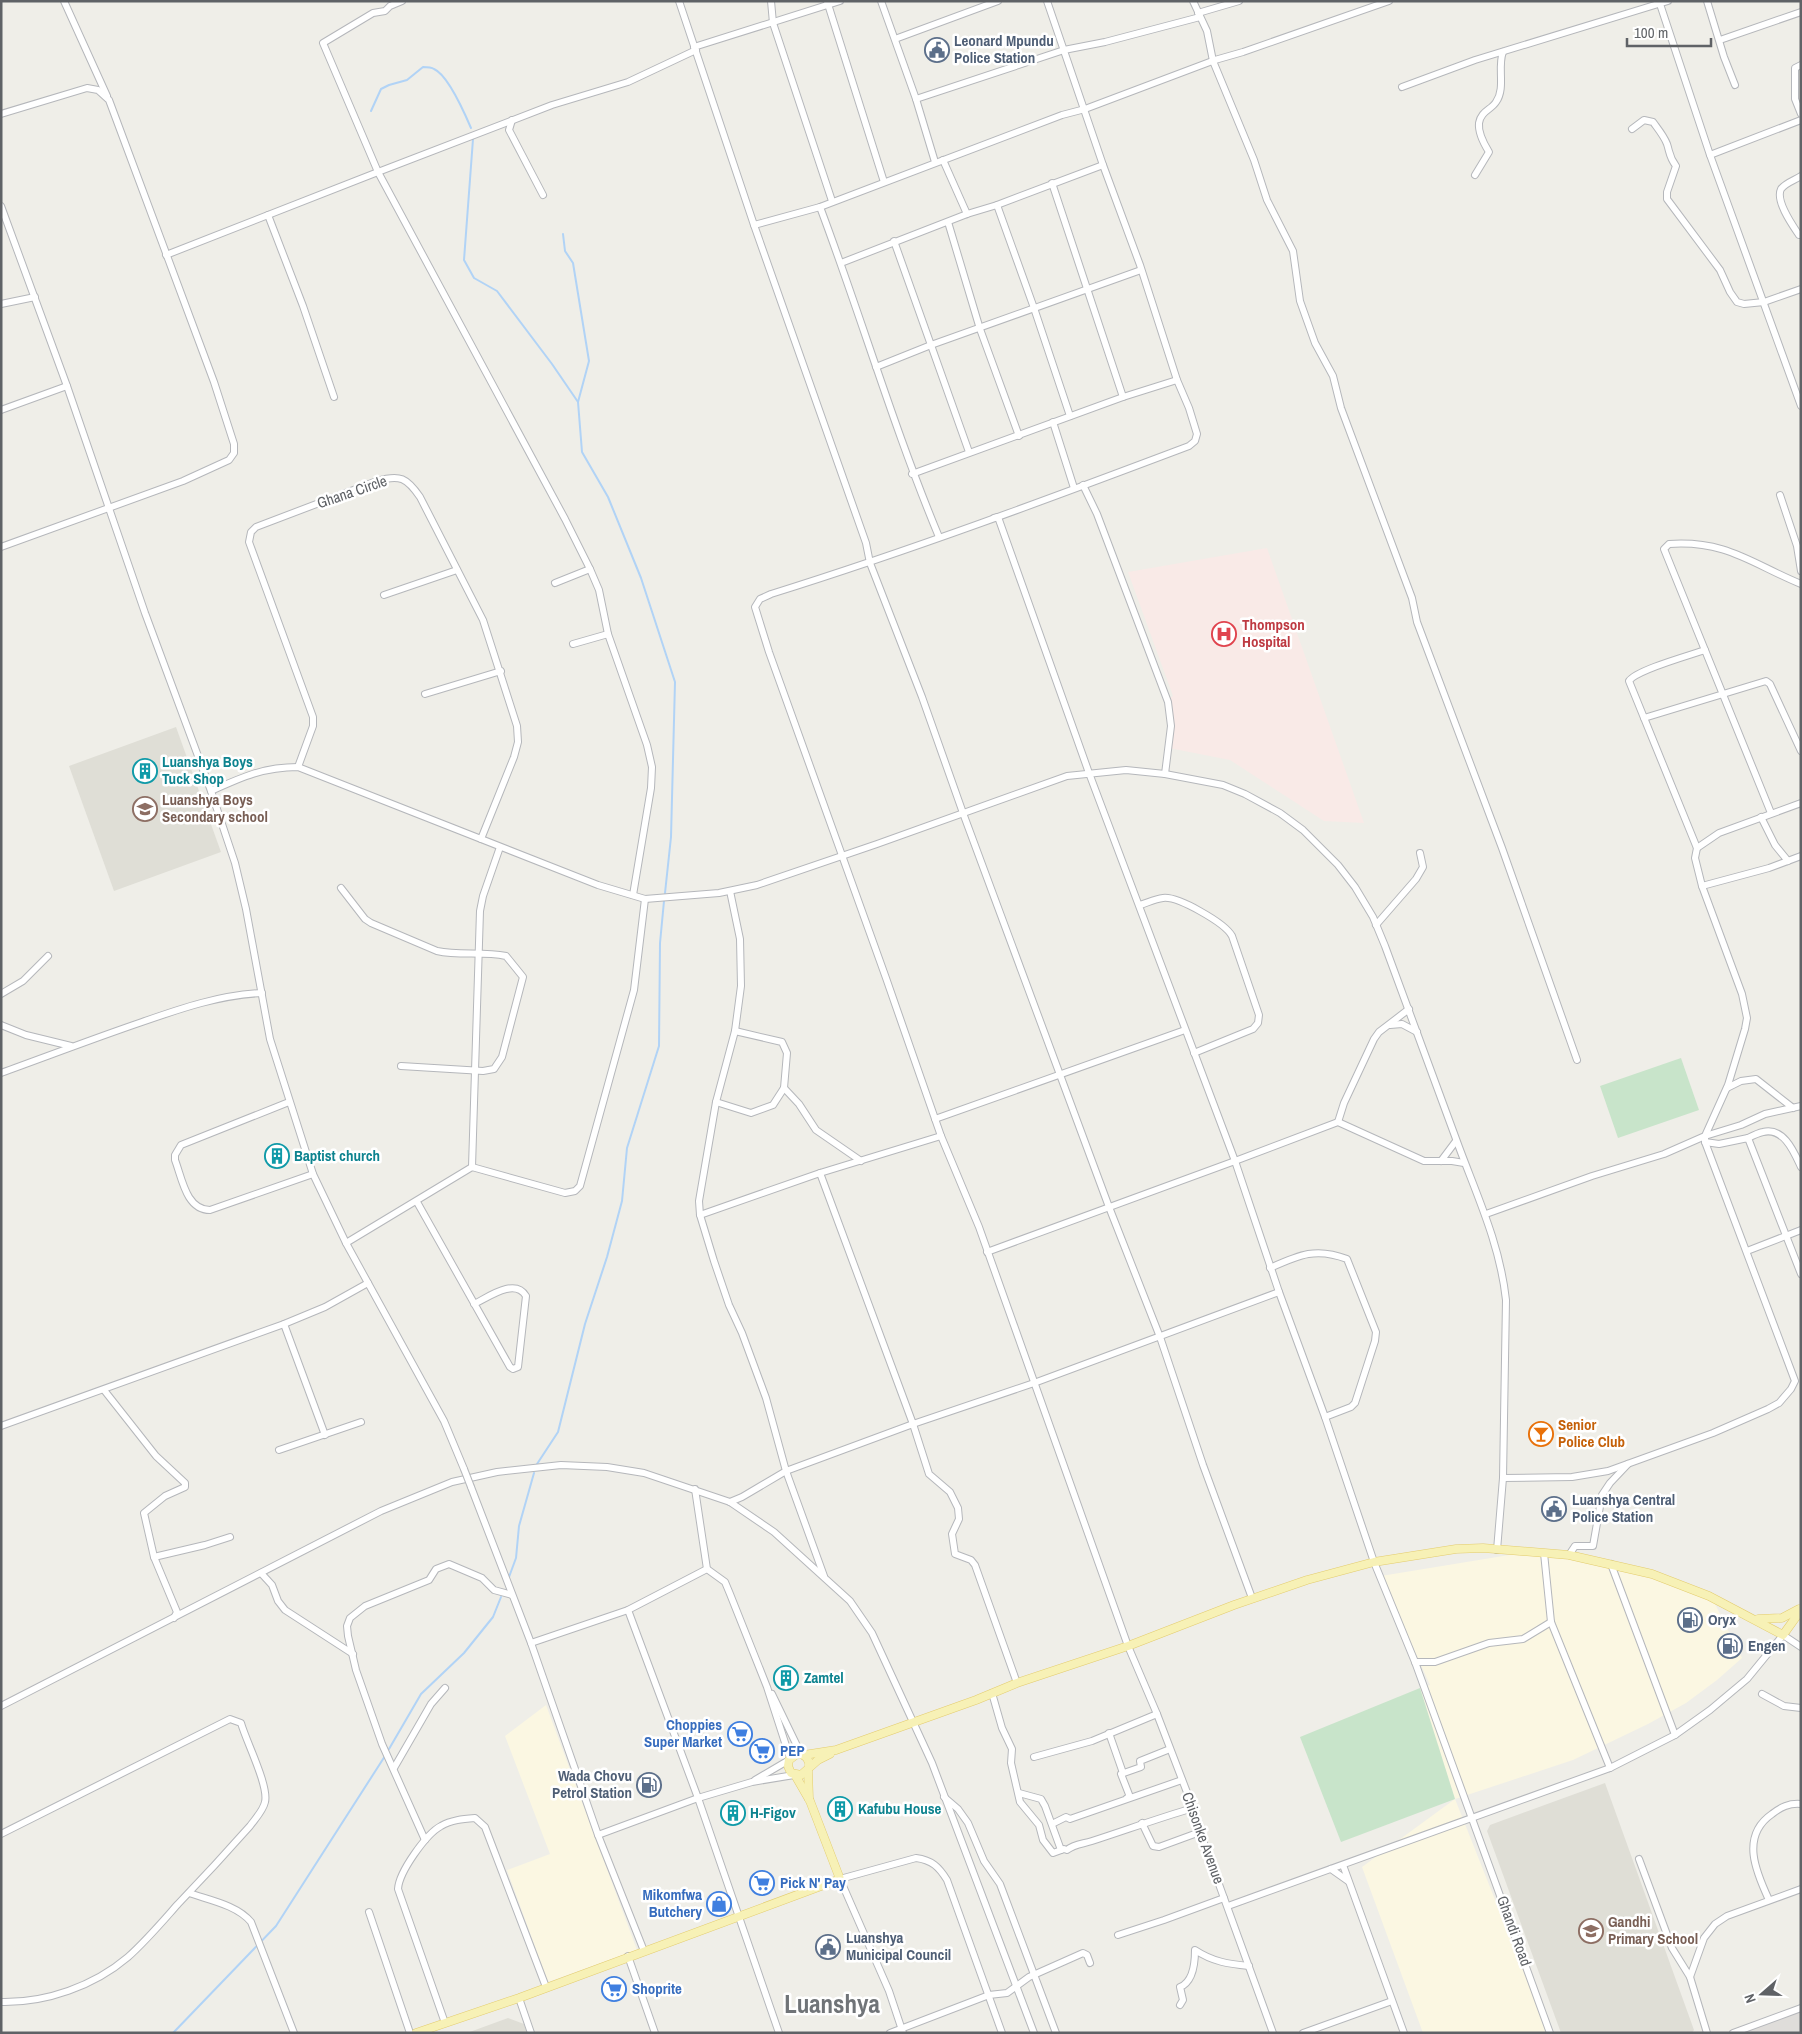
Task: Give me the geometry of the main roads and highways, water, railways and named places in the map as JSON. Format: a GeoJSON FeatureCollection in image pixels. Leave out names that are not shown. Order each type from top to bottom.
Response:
{"type":"FeatureCollection","features":[{"type":"Feature","properties":{"kind":"main road"},"geometry":{"type":"LineString","coordinates":[[416,2033],[519,1998],[840,1879],[810,1801],[795,1775],[789,1770],[789,1759],[794,1755],[836,1750],[992,1694],[1017,1683],[1128,1646],[1252,1598],[1307,1580],[1374,1562],[1456,1549],[1483,1548],[1569,1555],[1611,1564],[1678,1583],[1754,1618],[1783,1635],[1801,1609]]}},
{"type":"Feature","properties":{"kind":"main road"},"geometry":{"type":"LineString","coordinates":[[1754,1618],[1775,1619],[1801,1609]]}},
{"type":"Feature","properties":{"kind":"main road"},"geometry":{"type":"LineString","coordinates":[[795,1775],[801,1775],[836,1750]]}},
{"type":"Feature","properties":{"kind":"main road"},"geometry":{"type":"LineString","coordinates":[[802,1755],[809,1761],[810,1801]]}},
{"type":"Feature","properties":{"kind":"waterway"},"geometry":{"type":"LineString","coordinates":[[371,111],[381,89],[407,80],[423,67],[429,67],[433,68],[445,79],[471,128]]}},
{"type":"Feature","properties":{"kind":"waterway"},"geometry":{"type":"LineString","coordinates":[[473,139],[464,260],[474,278],[497,291],[578,402]]}},
{"type":"Feature","properties":{"kind":"waterway"},"geometry":{"type":"LineString","coordinates":[[563,234],[565,251],[573,263],[589,361],[578,402],[582,452],[608,497],[641,578],[675,682],[671,837],[665,893]]}},
{"type":"Feature","properties":{"kind":"waterway"},"geometry":{"type":"LineString","coordinates":[[537,1464],[558,1432],[585,1324],[607,1257],[622,1201],[627,1148],[659,1046],[660,943],[664,901]]}},
{"type":"Feature","properties":{"kind":"waterway"},"geometry":{"type":"LineString","coordinates":[[509,1577],[516,1558],[519,1526],[534,1473]]}},
{"type":"Feature","properties":{"kind":"waterway"},"geometry":{"type":"LineString","coordinates":[[389,1749],[421,1694],[464,1653],[493,1617],[501,1597]]}},
{"type":"Feature","properties":{"kind":"waterway"},"geometry":{"type":"LineString","coordinates":[[173,2033],[276,1926],[385,1756]]}},
{"type":"Feature","properties":{"kind":"place","name":"Leonard Mpundu Police Station"},"geometry":{"type":"Point","coordinates":[937,50]}},
{"type":"Feature","properties":{"kind":"place","name":"Thompson Hospital"},"geometry":{"type":"Point","coordinates":[1224,634]}},
{"type":"Feature","properties":{"kind":"place","name":"Luanshya Boys Tuck Shop"},"geometry":{"type":"Point","coordinates":[145,771]}},
{"type":"Feature","properties":{"kind":"place","name":"Luanshya Boys Secondary school"},"geometry":{"type":"Point","coordinates":[145,809]}},
{"type":"Feature","properties":{"kind":"place","name":"Baptist church"},"geometry":{"type":"Point","coordinates":[277,1156]}},
{"type":"Feature","properties":{"kind":"place","name":"Senior Police Club"},"geometry":{"type":"Point","coordinates":[1541,1434]}},
{"type":"Feature","properties":{"kind":"place","name":"Luanshya Central Police Station"},"geometry":{"type":"Point","coordinates":[1554,1509]}},
{"type":"Feature","properties":{"kind":"place","name":"Oryx"},"geometry":{"type":"Point","coordinates":[1690,1620]}},
{"type":"Feature","properties":{"kind":"place","name":"Engen"},"geometry":{"type":"Point","coordinates":[1730,1646]}},
{"type":"Feature","properties":{"kind":"place","name":"Zamtel"},"geometry":{"type":"Point","coordinates":[786,1678]}},
{"type":"Feature","properties":{"kind":"place","name":"Choppies Super Market"},"geometry":{"type":"Point","coordinates":[740,1734]}},
{"type":"Feature","properties":{"kind":"place","name":"PEP"},"geometry":{"type":"Point","coordinates":[762,1751]}},
{"type":"Feature","properties":{"kind":"place","name":"Wada Chovu Petrol Station"},"geometry":{"type":"Point","coordinates":[649,1785]}},
{"type":"Feature","properties":{"kind":"place","name":"Kafubu House"},"geometry":{"type":"Point","coordinates":[840,1809]}},
{"type":"Feature","properties":{"kind":"place","name":"H-Figov"},"geometry":{"type":"Point","coordinates":[733,1813]}},
{"type":"Feature","properties":{"kind":"place","name":"Pick N' Pay"},"geometry":{"type":"Point","coordinates":[762,1883]}},
{"type":"Feature","properties":{"kind":"place","name":"Mikomfwa Butchery"},"geometry":{"type":"Point","coordinates":[719,1904]}},
{"type":"Feature","properties":{"kind":"place","name":"Gandhi Primary School"},"geometry":{"type":"Point","coordinates":[1591,1931]}},
{"type":"Feature","properties":{"kind":"place","name":"Luanshya Municipal Council"},"geometry":{"type":"Point","coordinates":[828,1947]}},
{"type":"Feature","properties":{"kind":"place","name":"Shoprite"},"geometry":{"type":"Point","coordinates":[614,1989]}},
{"type":"Feature","properties":{"kind":"district","name":"Luanshya"},"geometry":{"type":"Point","coordinates":[832,2004]}}]}
